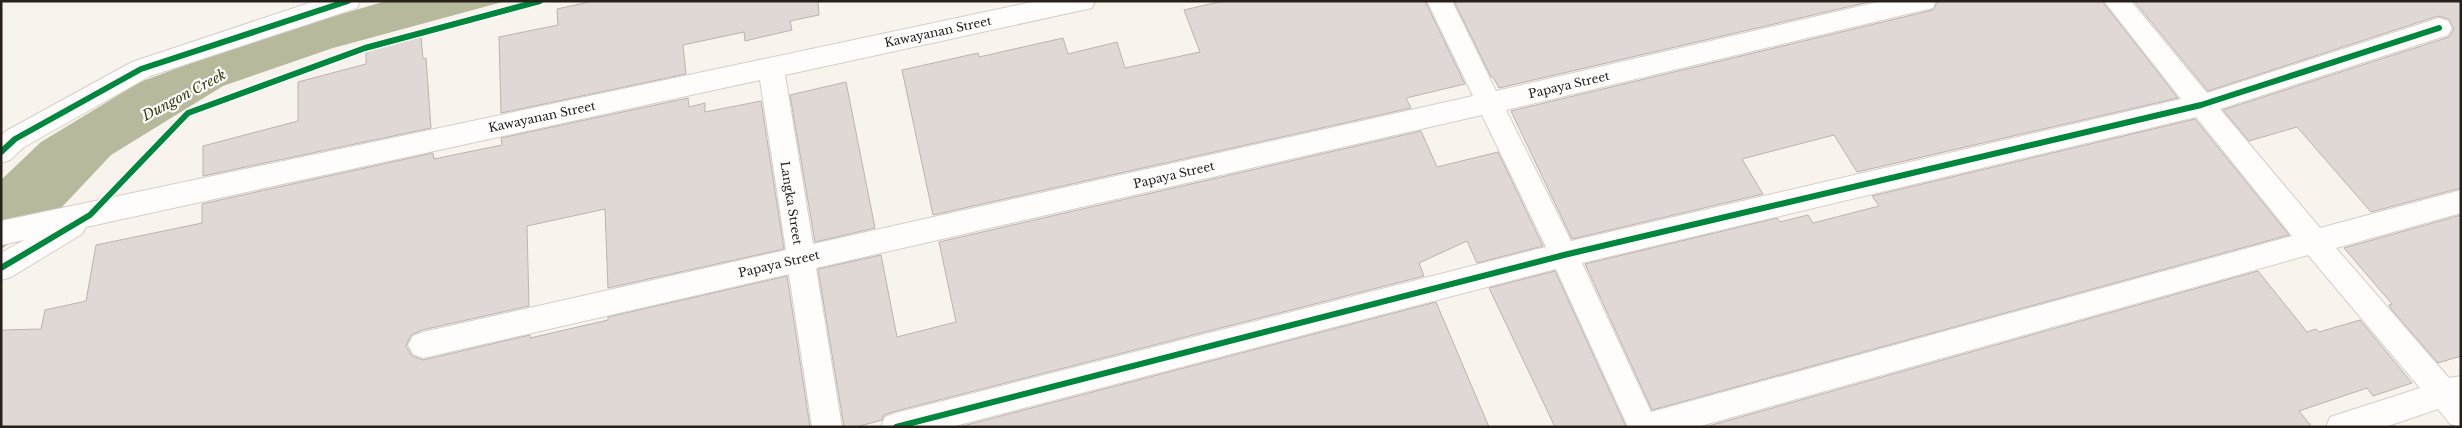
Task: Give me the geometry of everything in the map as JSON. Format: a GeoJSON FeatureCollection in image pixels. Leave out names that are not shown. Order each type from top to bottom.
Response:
{"type":"FeatureCollection","features":[{"type":"Feature","properties":{"kind":"street"},"geometry":{"type":"LineString","coordinates":[[1,152],[15,139],[141,69],[348,1]]}},
{"type":"Feature","properties":{"kind":"street","name":"Kawayanan Street"},"geometry":{"type":"LineString","coordinates":[[1,233],[1083,1]]}},
{"type":"Feature","properties":{"kind":"street"},"geometry":{"type":"LineString","coordinates":[[1439,1],[1564,256],[1644,427],[2315,243],[2461,201]]}},
{"type":"Feature","properties":{"kind":"street","name":"Papaya Street"},"geometry":{"type":"LineString","coordinates":[[423,344],[1489,103],[1924,1]]}},
{"type":"Feature","properties":{"kind":"street"},"geometry":{"type":"LineString","coordinates":[[2116,1],[2315,243],[2455,399],[2341,427]]}},
{"type":"Feature","properties":{"kind":"street"},"geometry":{"type":"LineString","coordinates":[[896,427],[1564,256],[2201,104],[2439,28]]}},
{"type":"Feature","properties":{"kind":"street","name":"Langka Street"},"geometry":{"type":"LineString","coordinates":[[770,67],[826,427]]}},
{"type":"Feature","properties":{"kind":"street"},"geometry":{"type":"LineString","coordinates":[[1,268],[90,215]]}},
{"type":"Feature","properties":{"kind":"water","name":"Dungon Creek"},"geometry":{"type":"Polygon","coordinates":[[[386,1],[506,1],[333,48],[223,86],[111,155],[62,207],[1,249],[1,180],[41,142],[140,82],[254,40],[386,1]]]}},
{"type":"Feature","properties":{"kind":"building"},"geometry":{"type":"Polygon","coordinates":[[[593,1],[818,1],[819,15],[790,21],[792,30],[745,41],[744,32],[683,45],[686,74],[501,113],[499,37],[558,25],[557,9],[593,1]]]}},
{"type":"Feature","properties":{"kind":"building"},"geometry":{"type":"Polygon","coordinates":[[[1223,1],[1425,1],[1465,84],[1406,98],[1411,108],[933,215],[902,70],[978,53],[979,57],[1063,38],[1068,54],[1117,42],[1125,68],[1200,52],[1184,10],[1223,1]]]}},
{"type":"Feature","properties":{"kind":"building"},"geometry":{"type":"Polygon","coordinates":[[[1454,1],[1873,1],[1499,88],[1493,77],[1491,77],[1454,1]]]}},
{"type":"Feature","properties":{"kind":"building"},"geometry":{"type":"Polygon","coordinates":[[[1938,1],[2102,1],[2178,98],[1857,172],[1834,135],[1742,159],[1763,194],[1572,239],[1511,111],[1933,10],[1938,1]]]}},
{"type":"Feature","properties":{"kind":"building"},"geometry":{"type":"Polygon","coordinates":[[[2134,1],[2461,1],[2461,188],[2371,212],[2297,127],[2249,141],[2223,110],[2449,37],[2454,29],[2449,19],[2438,16],[2208,91],[2134,1]]]}},
{"type":"Feature","properties":{"kind":"building"},"geometry":{"type":"Polygon","coordinates":[[[421,37],[423,59],[426,58],[431,128],[203,176],[203,146],[298,121],[298,82],[366,64],[366,51],[421,37]]]}},
{"type":"Feature","properties":{"kind":"building"},"geometry":{"type":"Polygon","coordinates":[[[846,82],[875,228],[815,242],[790,95],[846,82]]]}},
{"type":"Feature","properties":{"kind":"building"},"geometry":{"type":"Polygon","coordinates":[[[688,98],[689,107],[705,103],[705,112],[761,101],[784,249],[608,288],[605,209],[527,226],[529,306],[422,330],[411,335],[406,346],[412,356],[423,360],[530,335],[530,338],[608,320],[608,317],[787,276],[810,427],[1,427],[1,330],[41,329],[45,310],[86,301],[96,245],[202,223],[202,204],[433,153],[434,159],[502,145],[501,138],[688,98]]]}},
{"type":"Feature","properties":{"kind":"building"},"geometry":{"type":"Polygon","coordinates":[[[2195,119],[2289,235],[1652,410],[1585,264],[1777,218],[1780,222],[1808,215],[1813,223],[1879,206],[1872,196],[2195,119]]]}},
{"type":"Feature","properties":{"kind":"building"},"geometry":{"type":"Polygon","coordinates":[[[1421,131],[1437,167],[1498,152],[1543,246],[1477,263],[1467,241],[1419,263],[1424,276],[896,411],[884,415],[882,420],[856,427],[844,427],[818,269],[881,255],[897,337],[956,322],[939,242],[1421,131]]]}},
{"type":"Feature","properties":{"kind":"building"},"geometry":{"type":"Polygon","coordinates":[[[2461,215],[2461,356],[2438,363],[2392,310],[2389,305],[2392,304],[2344,248],[2461,215]]]}},
{"type":"Feature","properties":{"kind":"building"},"geometry":{"type":"Polygon","coordinates":[[[1555,271],[1626,427],[1555,427],[1489,288],[1555,271]]]}},
{"type":"Feature","properties":{"kind":"building"},"geometry":{"type":"Polygon","coordinates":[[[2258,271],[2307,332],[2316,329],[2319,332],[2360,320],[2412,383],[2373,396],[2367,388],[2299,411],[2312,427],[1705,427],[2258,271]]]}},
{"type":"Feature","properties":{"kind":"building"},"geometry":{"type":"Polygon","coordinates":[[[1436,302],[1489,427],[959,427],[1436,302]]]}},
{"type":"Feature","properties":{"kind":"cycle path"},"geometry":{"type":"LineString","coordinates":[[1,152],[15,139],[141,69],[348,1]]}},
{"type":"Feature","properties":{"kind":"cycle path"},"geometry":{"type":"LineString","coordinates":[[1,268],[90,215],[188,113],[365,48],[540,1]]}},
{"type":"Feature","properties":{"kind":"cycle path"},"geometry":{"type":"LineString","coordinates":[[896,427],[1564,255],[2201,105],[2439,28]]}}]}
